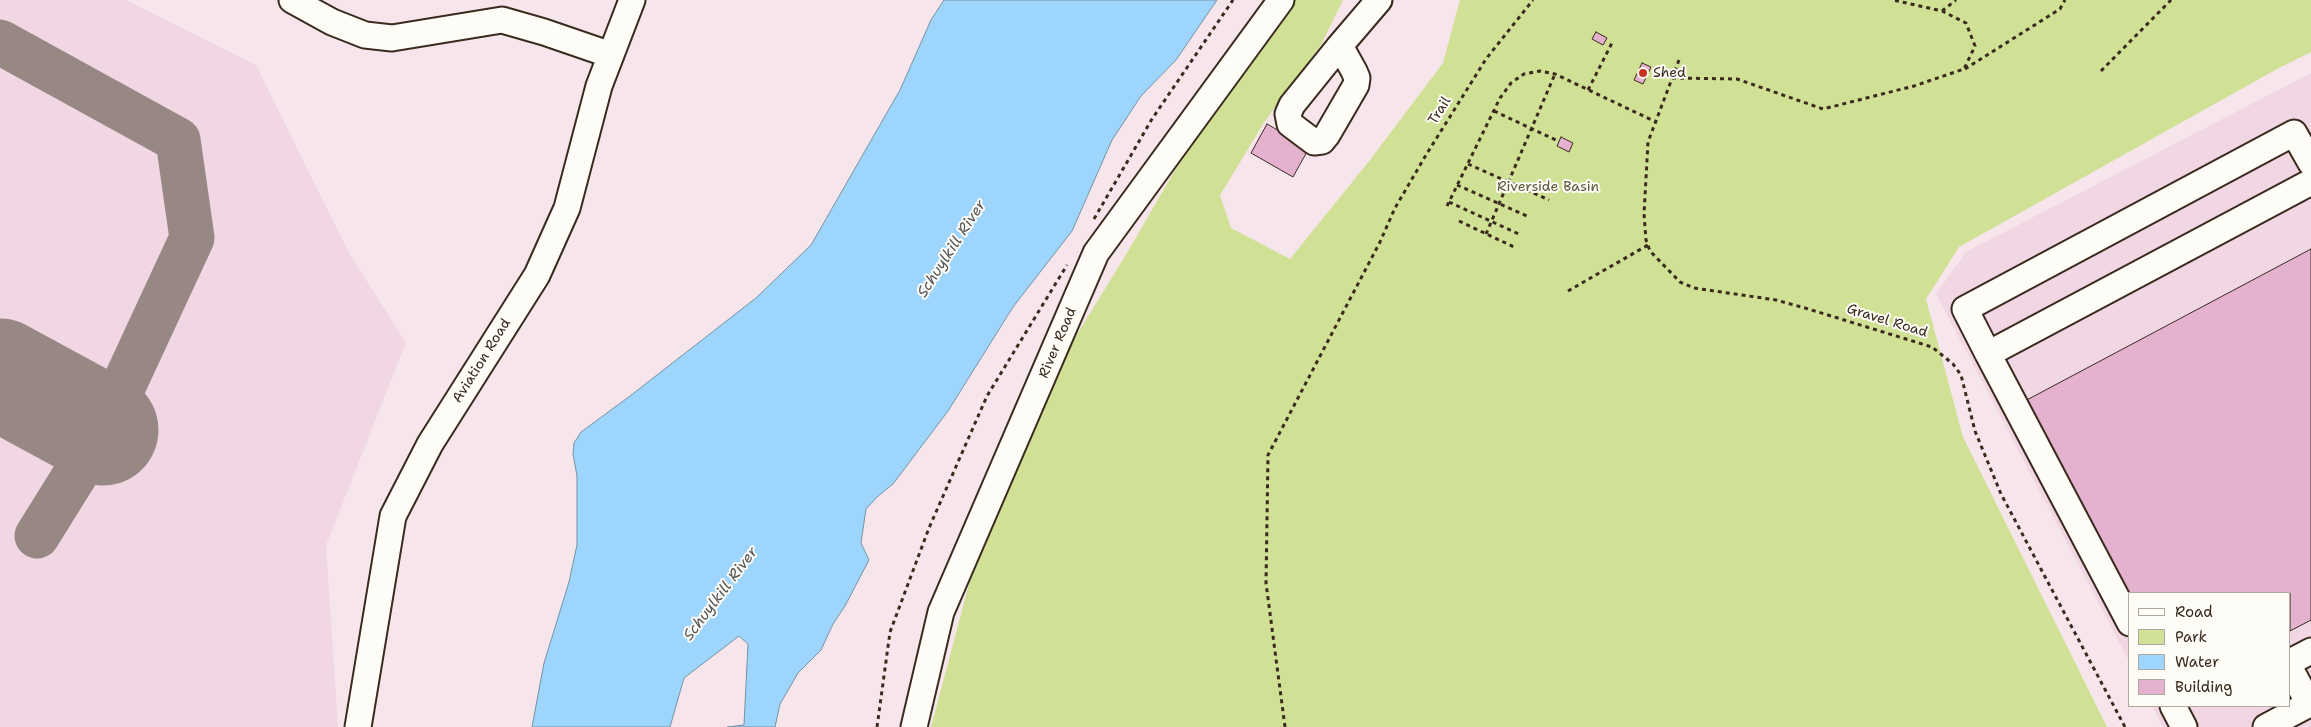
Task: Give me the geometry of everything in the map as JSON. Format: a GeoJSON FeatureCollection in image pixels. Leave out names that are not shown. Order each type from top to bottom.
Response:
{"type":"FeatureCollection","features":[{"type":"Feature","properties":{"kind":"street"},"geometry":{"type":"LineString","coordinates":[[292,0],[332,22],[365,35],[392,38],[502,20],[611,55]]}},
{"type":"Feature","properties":{"kind":"street","name":"Aviation Road"},"geometry":{"type":"LineString","coordinates":[[358,727],[393,516],[430,444],[536,275],[567,208],[599,86],[632,0]]}},
{"type":"Feature","properties":{"kind":"street","name":"River Road"},"geometry":{"type":"LineString","coordinates":[[914,727],[942,612],[1096,253],[1281,0]]}},
{"type":"Feature","properties":{"kind":"street"},"geometry":{"type":"LineString","coordinates":[[1338,48],[1379,0]]}},
{"type":"Feature","properties":{"kind":"street"},"geometry":{"type":"LineString","coordinates":[[2128,619],[1965,310],[2294,132],[2311,162]]}},
{"type":"Feature","properties":{"kind":"street"},"geometry":{"type":"LineString","coordinates":[[1988,354],[2311,182]]}},
{"type":"Feature","properties":{"kind":"street"},"geometry":{"type":"LineString","coordinates":[[2291,661],[2311,651]]}},
{"type":"Feature","properties":{"kind":"street"},"geometry":{"type":"LineString","coordinates":[[2266,727],[2310,704],[2291,670]]}},
{"type":"Feature","properties":{"kind":"street"},"geometry":{"type":"LineString","coordinates":[[2174,707],[2184,727]]}},
{"type":"Feature","properties":{"kind":"path"},"geometry":{"type":"LineString","coordinates":[[1093,220],[1152,119],[1233,0]]}},
{"type":"Feature","properties":{"kind":"path","name":"Trail"},"geometry":{"type":"LineString","coordinates":[[1285,727],[1266,583],[1268,455],[1380,242],[1395,208],[1486,59],[1533,0]]}},
{"type":"Feature","properties":{"kind":"path"},"geometry":{"type":"LineString","coordinates":[[1893,0],[1942,11],[1966,23],[1975,46],[1964,69]]}},
{"type":"Feature","properties":{"kind":"path"},"geometry":{"type":"LineString","coordinates":[[1942,11],[1956,0]]}},
{"type":"Feature","properties":{"kind":"path"},"geometry":{"type":"LineString","coordinates":[[1672,78],[1737,79],[1823,108],[1914,86],[1964,69],[2060,9],[2065,0]]}},
{"type":"Feature","properties":{"kind":"path"},"geometry":{"type":"LineString","coordinates":[[2101,71],[2171,0]]}},
{"type":"Feature","properties":{"kind":"path"},"geometry":{"type":"LineString","coordinates":[[1588,90],[1613,41]]}},
{"type":"Feature","properties":{"kind":"path","name":"Gravel Road"},"geometry":{"type":"LineString","coordinates":[[1680,60],[1648,142],[1644,214],[1650,251],[1667,271],[1680,282],[1694,288],[1776,300],[1805,308],[1932,347],[1953,364],[1961,375],[1975,431],[2001,494],[2125,727]]}},
{"type":"Feature","properties":{"kind":"path"},"geometry":{"type":"LineString","coordinates":[[1521,235],[1448,204],[1494,111],[1511,83],[1524,74],[1540,71],[1555,74],[1656,122]]}},
{"type":"Feature","properties":{"kind":"path"},"geometry":{"type":"LineString","coordinates":[[1486,234],[1555,74]]}},
{"type":"Feature","properties":{"kind":"path"},"geometry":{"type":"LineString","coordinates":[[1494,111],[1558,141]]}},
{"type":"Feature","properties":{"kind":"path"},"geometry":{"type":"LineString","coordinates":[[1468,164],[1549,200]]}},
{"type":"Feature","properties":{"kind":"path"},"geometry":{"type":"LineString","coordinates":[[1457,186],[1527,216]]}},
{"type":"Feature","properties":{"kind":"path"},"geometry":{"type":"LineString","coordinates":[[1459,221],[1514,247]]}},
{"type":"Feature","properties":{"kind":"path"},"geometry":{"type":"LineString","coordinates":[[1568,291],[1648,245]]}},
{"type":"Feature","properties":{"kind":"path"},"geometry":{"type":"LineString","coordinates":[[878,727],[890,632],[929,528],[987,396],[1069,262]]}},
{"type":"Feature","properties":{"kind":"shaded area"},"geometry":{"type":"Polygon","coordinates":[[[0,0],[126,0],[256,65],[349,253],[406,343],[326,545],[338,727],[0,727],[0,0]]]}},
{"type":"Feature","properties":{"kind":"shaded area"},"geometry":{"type":"Polygon","coordinates":[[[2311,73],[2311,727],[2163,727],[2153,707],[2291,707],[2291,592],[2128,592],[2128,659],[1936,294],[1966,252],[2311,73]]]}},
{"type":"Feature","properties":{"kind":"green space","name":"Riverside Basin"},"geometry":{"type":"Polygon","coordinates":[[[1292,0],[1343,0],[1321,45],[1265,121],[1220,195],[1231,228],[1290,259],[1370,160],[1443,63],[1460,0],[2311,0],[2311,52],[2277,69],[1959,247],[1926,299],[1963,437],[2107,727],[931,727],[990,505],[1050,378],[1127,253],[1202,123],[1292,0]]]}},
{"type":"Feature","properties":{"kind":"water","name":"Schuylkill River"},"geometry":{"type":"Polygon","coordinates":[[[944,0],[1217,0],[1176,60],[1141,96],[1112,140],[1072,231],[1013,307],[948,411],[893,484],[866,509],[861,543],[869,560],[845,606],[833,624],[821,650],[798,673],[780,704],[775,727],[727,727],[744,725],[748,644],[739,636],[684,678],[670,727],[532,727],[544,663],[569,582],[577,545],[577,476],[573,454],[574,443],[581,432],[756,298],[811,245],[900,90],[931,20],[944,0]]]}},
{"type":"Feature","properties":{"kind":"building"},"geometry":{"type":"Polygon","coordinates":[[[1596,32],[1607,38],[1603,45],[1592,39],[1596,32]]]}},
{"type":"Feature","properties":{"kind":"building","name":"Shed"},"geometry":{"type":"Polygon","coordinates":[[[1642,63],[1651,67],[1643,84],[1634,80],[1642,63]]]}},
{"type":"Feature","properties":{"kind":"building"},"geometry":{"type":"Polygon","coordinates":[[[1267,124],[1309,148],[1293,177],[1251,153],[1267,124]]]}},
{"type":"Feature","properties":{"kind":"building"},"geometry":{"type":"Polygon","coordinates":[[[1561,137],[1573,143],[1569,152],[1557,146],[1561,137]]]}},
{"type":"Feature","properties":{"kind":"building"},"geometry":{"type":"Polygon","coordinates":[[[2311,249],[2311,620],[2291,630],[2291,592],[2128,592],[2128,598],[2023,402],[2311,249]]]}},
{"type":"Feature","properties":{"kind":"taxiway"},"geometry":{"type":"LineString","coordinates":[[0,42],[178,140],[192,238],[103,430],[37,536]]}},
{"type":"Feature","properties":{"kind":"runway"},"geometry":{"type":"LineString","coordinates":[[0,374],[103,430]]}},
{"type":"Feature","properties":{"kind":"place","name":"Shed"},"geometry":{"type":"Point","coordinates":[1643,73]}}]}
